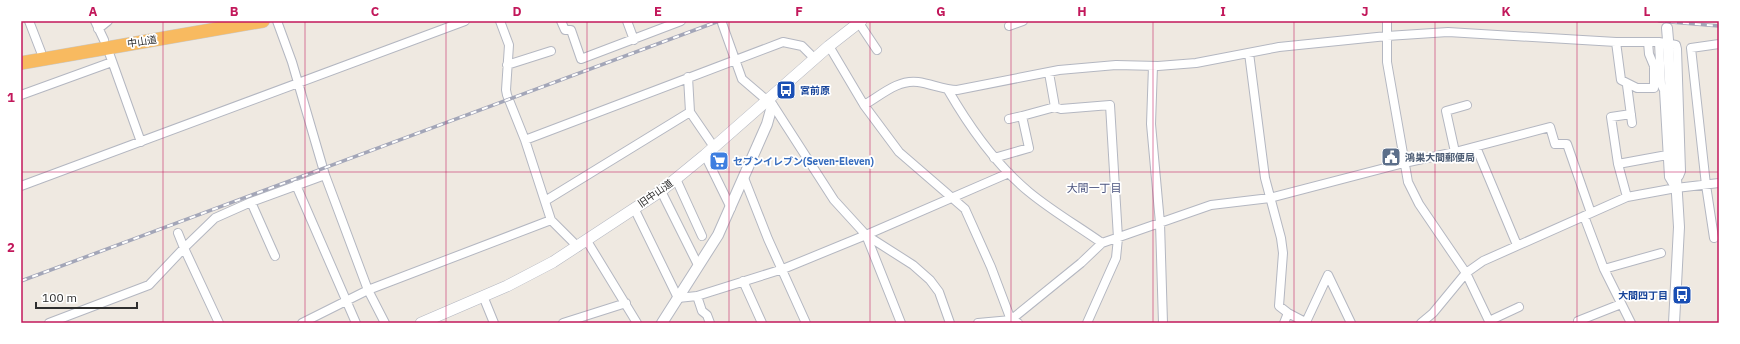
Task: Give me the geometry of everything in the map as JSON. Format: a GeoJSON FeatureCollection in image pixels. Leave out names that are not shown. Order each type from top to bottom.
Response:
{"type":"FeatureCollection","features":[{"type":"Feature","properties":{"kind":"highway","name":"中山道"},"geometry":{"type":"LineString","coordinates":[[21,55],[41,52],[101,34],[213,21]]}},
{"type":"Feature","properties":{"kind":"highway","name":"中山道"},"geometry":{"type":"LineString","coordinates":[[21,63],[101,34],[263,21]]}},
{"type":"Feature","properties":{"kind":"main road","name":"旧中山道"},"geometry":{"type":"LineString","coordinates":[[421,323],[533,273],[578,247],[661,191],[714,147],[771,103],[814,58],[860,22]]}},
{"type":"Feature","properties":{"kind":"street"},"geometry":{"type":"LineString","coordinates":[[29,21],[41,52]]}},
{"type":"Feature","properties":{"kind":"street"},"geometry":{"type":"LineString","coordinates":[[108,21],[101,34],[141,142]]}},
{"type":"Feature","properties":{"kind":"street"},"geometry":{"type":"LineString","coordinates":[[277,21],[292,62],[297,84],[325,175],[368,290],[385,323]]}},
{"type":"Feature","properties":{"kind":"street"},"geometry":{"type":"LineString","coordinates":[[21,186],[465,21]]}},
{"type":"Feature","properties":{"kind":"street"},"geometry":{"type":"LineString","coordinates":[[500,21],[509,45],[507,95],[525,140],[551,220],[578,247]]}},
{"type":"Feature","properties":{"kind":"street"},"geometry":{"type":"LineString","coordinates":[[561,21],[565,30],[571,30],[581,59],[681,21]]}},
{"type":"Feature","properties":{"kind":"street"},"geometry":{"type":"LineString","coordinates":[[627,21],[634,40]]}},
{"type":"Feature","properties":{"kind":"street"},"geometry":{"type":"LineString","coordinates":[[1008,26],[1023,21]]}},
{"type":"Feature","properties":{"kind":"street"},"geometry":{"type":"LineString","coordinates":[[1387,21],[1387,62],[1408,182],[1419,204],[1466,273],[1489,322],[1519,307]]}},
{"type":"Feature","properties":{"kind":"street"},"geometry":{"type":"LineString","coordinates":[[860,22],[877,50]]}},
{"type":"Feature","properties":{"kind":"street"},"geometry":{"type":"LineString","coordinates":[[722,23],[742,79],[771,103],[834,200],[866,235],[913,266],[930,280],[939,292],[950,323]]}},
{"type":"Feature","properties":{"kind":"street"},"geometry":{"type":"LineString","coordinates":[[1667,28],[1679,250],[1674,323]]}},
{"type":"Feature","properties":{"kind":"street"},"geometry":{"type":"LineString","coordinates":[[864,105],[887,91],[907,82],[918,82],[948,90],[958,90],[1049,72],[1108,65],[1153,66],[1196,63],[1279,47],[1387,36],[1448,32],[1616,42],[1667,43]]}},
{"type":"Feature","properties":{"kind":"street"},"geometry":{"type":"LineString","coordinates":[[525,140],[783,42],[802,46],[814,58]]}},
{"type":"Feature","properties":{"kind":"street"},"geometry":{"type":"LineString","coordinates":[[1616,42],[1621,80],[1627,85],[1637,88],[1654,88],[1654,66],[1649,54],[1648,42]]}},
{"type":"Feature","properties":{"kind":"street"},"geometry":{"type":"LineString","coordinates":[[1667,43],[1661,84],[1664,90],[1669,177],[1676,188]]}},
{"type":"Feature","properties":{"kind":"street"},"geometry":{"type":"LineString","coordinates":[[1714,238],[1706,185],[1691,48],[1719,44]]}},
{"type":"Feature","properties":{"kind":"street"},"geometry":{"type":"LineString","coordinates":[[829,46],[864,105],[899,152],[950,198],[965,209],[991,267],[1012,322]]}},
{"type":"Feature","properties":{"kind":"street"},"geometry":{"type":"LineString","coordinates":[[507,66],[552,51]]}},
{"type":"Feature","properties":{"kind":"street"},"geometry":{"type":"LineString","coordinates":[[1249,53],[1265,178],[1281,238],[1283,253],[1279,306],[1288,313],[1307,323],[1328,275],[1351,323]]}},
{"type":"Feature","properties":{"kind":"street"},"geometry":{"type":"LineString","coordinates":[[21,95],[112,62]]}},
{"type":"Feature","properties":{"kind":"street"},"geometry":{"type":"LineString","coordinates":[[1153,66],[1151,124],[1160,223],[1163,323]]}},
{"type":"Feature","properties":{"kind":"street"},"geometry":{"type":"LineString","coordinates":[[1049,72],[1055,107]]}},
{"type":"Feature","properties":{"kind":"street"},"geometry":{"type":"LineString","coordinates":[[688,77],[690,112],[714,147]]}},
{"type":"Feature","properties":{"kind":"street"},"geometry":{"type":"LineString","coordinates":[[1627,85],[1631,118],[1611,116],[1618,164],[1627,197]]}},
{"type":"Feature","properties":{"kind":"street"},"geometry":{"type":"LineString","coordinates":[[948,90],[972,128],[994,158],[1009,173],[1031,193],[1102,243]]}},
{"type":"Feature","properties":{"kind":"street"},"geometry":{"type":"LineString","coordinates":[[662,323],[718,235],[768,124],[771,103]]}},
{"type":"Feature","properties":{"kind":"street"},"geometry":{"type":"LineString","coordinates":[[1008,119],[1055,107],[1061,109],[1110,105],[1118,238],[1116,258],[1087,323]]}},
{"type":"Feature","properties":{"kind":"street"},"geometry":{"type":"LineString","coordinates":[[1455,152],[1446,111],[1467,105]]}},
{"type":"Feature","properties":{"kind":"street"},"geometry":{"type":"LineString","coordinates":[[545,201],[690,112]]}},
{"type":"Feature","properties":{"kind":"street"},"geometry":{"type":"LineString","coordinates":[[994,158],[1029,148],[1022,116]]}},
{"type":"Feature","properties":{"kind":"street"},"geometry":{"type":"LineString","coordinates":[[978,323],[1012,322],[1102,243],[1211,205],[1270,198],[1550,127],[1555,144],[1567,144],[1604,269],[1631,323]]}},
{"type":"Feature","properties":{"kind":"street"},"geometry":{"type":"LineString","coordinates":[[1476,147],[1517,245]]}},
{"type":"Feature","properties":{"kind":"street"},"geometry":{"type":"LineString","coordinates":[[705,155],[731,208]]}},
{"type":"Feature","properties":{"kind":"street"},"geometry":{"type":"LineString","coordinates":[[1618,164],[1667,155]]}},
{"type":"Feature","properties":{"kind":"street"},"geometry":{"type":"LineString","coordinates":[[678,298],[697,296],[782,269],[866,235],[1009,173]]}},
{"type":"Feature","properties":{"kind":"street"},"geometry":{"type":"LineString","coordinates":[[49,323],[149,285],[215,218],[251,202],[325,175]]}},
{"type":"Feature","properties":{"kind":"street"},"geometry":{"type":"LineString","coordinates":[[744,178],[768,239],[806,323]]}},
{"type":"Feature","properties":{"kind":"street"},"geometry":{"type":"LineString","coordinates":[[676,179],[702,236]]}},
{"type":"Feature","properties":{"kind":"street"},"geometry":{"type":"LineString","coordinates":[[1421,323],[1433,312],[1466,273],[1483,261],[1517,245],[1627,197],[1676,188],[1719,183]]}},
{"type":"Feature","properties":{"kind":"street"},"geometry":{"type":"LineString","coordinates":[[296,185],[356,323]]}},
{"type":"Feature","properties":{"kind":"street"},"geometry":{"type":"LineString","coordinates":[[661,191],[698,265]]}},
{"type":"Feature","properties":{"kind":"street"},"geometry":{"type":"LineString","coordinates":[[251,202],[275,256]]}},
{"type":"Feature","properties":{"kind":"street"},"geometry":{"type":"LineString","coordinates":[[634,208],[678,298]]}},
{"type":"Feature","properties":{"kind":"street"},"geometry":{"type":"LineString","coordinates":[[302,323],[368,290],[551,220]]}},
{"type":"Feature","properties":{"kind":"street"},"geometry":{"type":"LineString","coordinates":[[178,233],[219,323]]}},
{"type":"Feature","properties":{"kind":"street"},"geometry":{"type":"LineString","coordinates":[[866,235],[901,323]]}},
{"type":"Feature","properties":{"kind":"street"},"geometry":{"type":"LineString","coordinates":[[587,241],[637,323]]}},
{"type":"Feature","properties":{"kind":"street"},"geometry":{"type":"LineString","coordinates":[[1604,269],[1661,253]]}},
{"type":"Feature","properties":{"kind":"street"},"geometry":{"type":"LineString","coordinates":[[743,281],[762,323]]}},
{"type":"Feature","properties":{"kind":"street"},"geometry":{"type":"LineString","coordinates":[[483,296],[494,323]]}},
{"type":"Feature","properties":{"kind":"street"},"geometry":{"type":"LineString","coordinates":[[697,296],[702,311],[707,315],[710,323]]}},
{"type":"Feature","properties":{"kind":"street"},"geometry":{"type":"LineString","coordinates":[[563,323],[626,303]]}},
{"type":"Feature","properties":{"kind":"street"},"geometry":{"type":"LineString","coordinates":[[1578,321],[1621,304]]}},
{"type":"Feature","properties":{"kind":"street"},"geometry":{"type":"LineString","coordinates":[[1284,323],[1288,313]]}},
{"type":"Feature","properties":{"kind":"railway"},"geometry":{"type":"LineString","coordinates":[[21,281],[719,21]]}},
{"type":"Feature","properties":{"kind":"railway"},"geometry":{"type":"LineString","coordinates":[[1659,21],[1719,26]]}},
{"type":"Feature","properties":{"kind":"place","name":"宮前原"},"geometry":{"type":"Point","coordinates":[786,90]}},
{"type":"Feature","properties":{"kind":"place","name":"鴻巣大間郵便局"},"geometry":{"type":"Point","coordinates":[1391,157]}},
{"type":"Feature","properties":{"kind":"place","name":"セブンイレブン(Seven-Eleven)"},"geometry":{"type":"Point","coordinates":[719,161]}},
{"type":"Feature","properties":{"kind":"place","name":"大間四丁目"},"geometry":{"type":"Point","coordinates":[1682,295]}},
{"type":"Feature","properties":{"kind":"district","name":"大間一丁目"},"geometry":{"type":"Point","coordinates":[1094,188]}}]}
